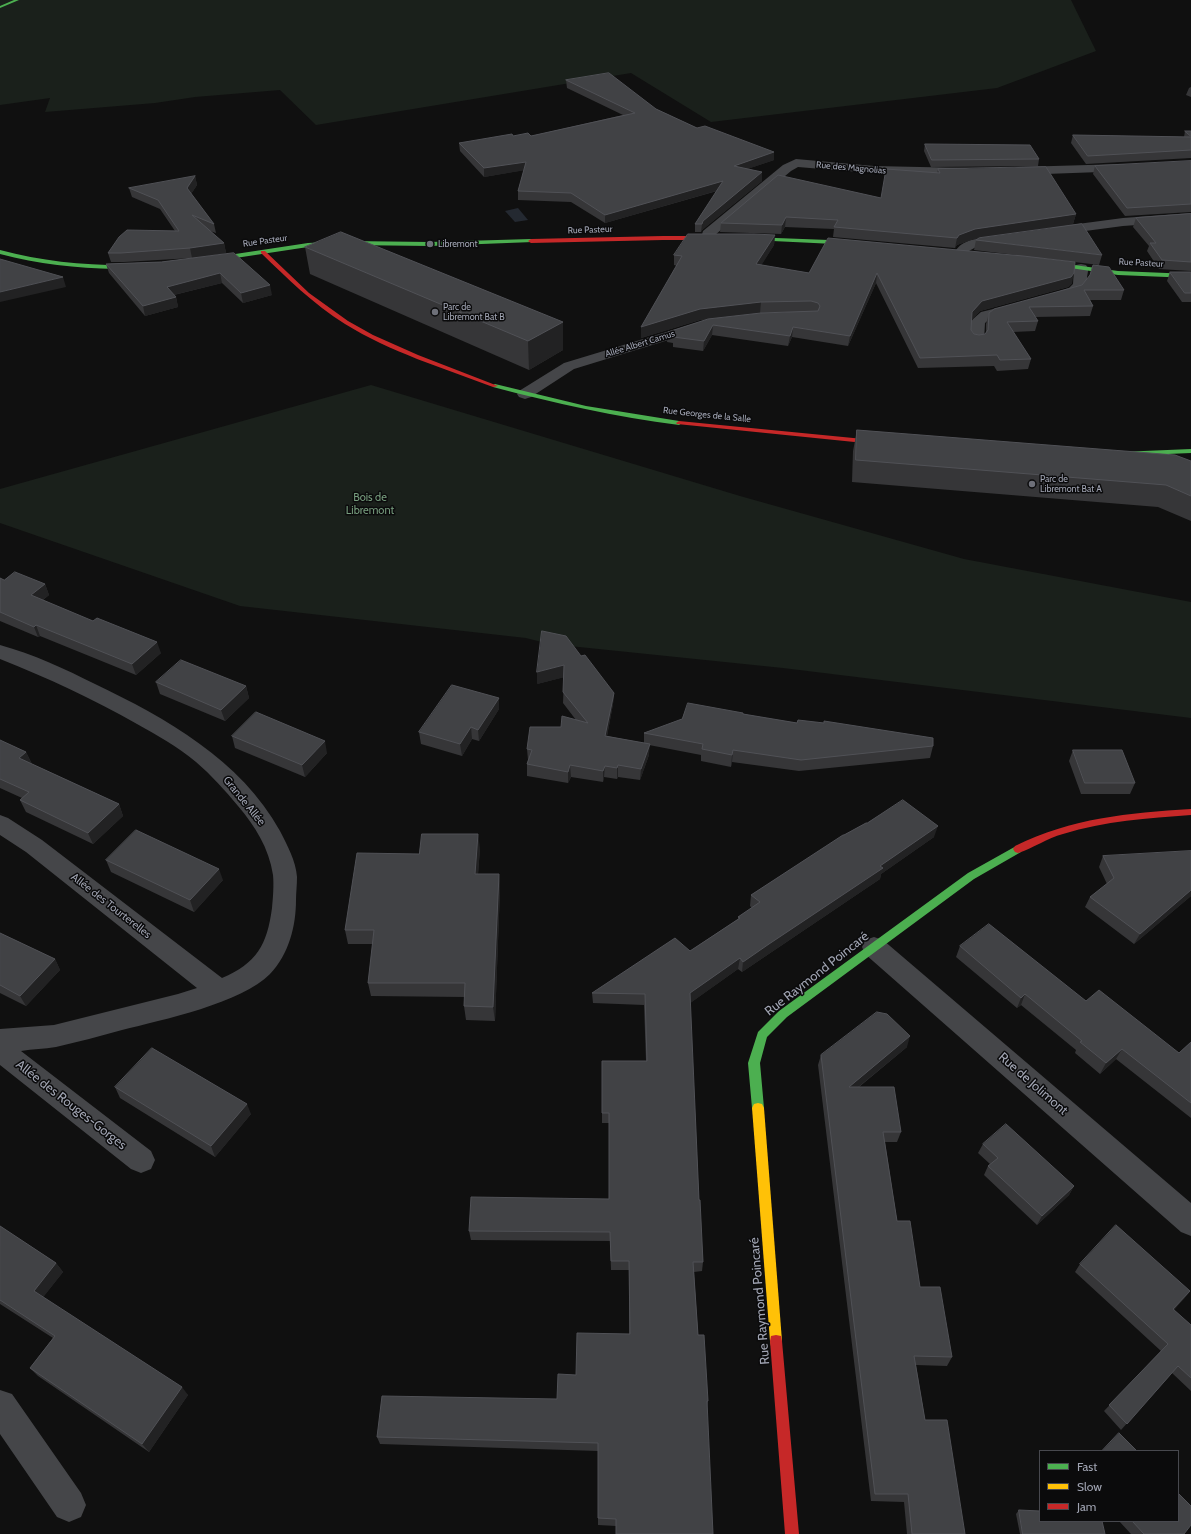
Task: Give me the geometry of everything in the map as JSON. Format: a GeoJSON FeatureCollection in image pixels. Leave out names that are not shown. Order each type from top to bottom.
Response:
{"type":"FeatureCollection","features":[{"type":"Feature","properties":{"kind":"street"},"geometry":{"type":"LineString","coordinates":[[0,7],[17,0]]}},
{"type":"Feature","properties":{"kind":"street","name":"Rue des Magnolias"},"geometry":{"type":"LineString","coordinates":[[708,238],[708,234],[787,168],[796,163],[874,170],[981,172]]}},
{"type":"Feature","properties":{"kind":"street"},"geometry":{"type":"LineString","coordinates":[[1004,172],[1135,167]]}},
{"type":"Feature","properties":{"kind":"street"},"geometry":{"type":"LineString","coordinates":[[1043,233],[1123,222],[1191,217]]}},
{"type":"Feature","properties":{"kind":"street"},"geometry":{"type":"LineString","coordinates":[[963,254],[963,249],[973,244],[1014,237]]}},
{"type":"Feature","properties":{"kind":"street","name":"Rue Pasteur"},"geometry":{"type":"LineString","coordinates":[[200,261],[325,244],[430,244],[708,238],[784,238],[865,244]]}},
{"type":"Feature","properties":{"kind":"street"},"geometry":{"type":"LineString","coordinates":[[0,252],[19,258],[58,265],[108,268],[148,267]]}},
{"type":"Feature","properties":{"kind":"street","name":"Rue Georges de la Salle"},"geometry":{"type":"LineString","coordinates":[[263,252],[307,294],[346,322],[371,336],[416,356],[486,382],[525,394],[568,405],[642,419],[890,444]]}},
{"type":"Feature","properties":{"kind":"street","name":"Rue Pasteur"},"geometry":{"type":"LineString","coordinates":[[1035,262],[1118,272],[1186,276]]}},
{"type":"Feature","properties":{"kind":"street"},"geometry":{"type":"LineString","coordinates":[[977,340],[978,322],[986,315],[1074,291],[1080,285],[1081,268]]}},
{"type":"Feature","properties":{"kind":"street","name":"Allée Albert Camus"},"geometry":{"type":"LineString","coordinates":[[525,394],[569,366],[705,324],[713,323]]}},
{"type":"Feature","properties":{"kind":"street"},"geometry":{"type":"LineString","coordinates":[[1107,454],[1191,451]]}},
{"type":"Feature","properties":{"kind":"street","name":"Grande Allée"},"geometry":{"type":"LineString","coordinates":[[0,652],[57,674],[110,700],[162,728],[203,756],[234,786],[261,818],[277,848],[285,876],[284,906],[281,929],[273,951],[261,967],[242,981],[220,991],[178,1005],[54,1036],[0,1041]]}},
{"type":"Feature","properties":{"kind":"street","name":"Rue Raymond Poincaré"},"geometry":{"type":"LineString","coordinates":[[792,1534],[754,1063],[762,1035],[783,1014],[971,876],[1038,838],[1075,826],[1127,816],[1191,812]]}},
{"type":"Feature","properties":{"kind":"street","name":"Allée des Tourterelles"},"geometry":{"type":"LineString","coordinates":[[0,824],[34,846],[220,991]]}},
{"type":"Feature","properties":{"kind":"street","name":"Rue de Jolimont"},"geometry":{"type":"LineString","coordinates":[[874,947],[1191,1222]]}},
{"type":"Feature","properties":{"kind":"street","name":"Allée des Rouges-Gorges"},"geometry":{"type":"LineString","coordinates":[[0,1053],[7,1055],[141,1160]]}},
{"type":"Feature","properties":{"kind":"street"},"geometry":{"type":"LineString","coordinates":[[0,1406],[69,1504]]}},
{"type":"Feature","properties":{"kind":"green space"},"geometry":{"type":"Polygon","coordinates":[[[0,0],[1071,0],[1096,51],[997,88],[711,122],[631,73],[316,125],[280,90],[195,97],[155,103],[45,112],[50,98],[0,105],[0,0]]]}},
{"type":"Feature","properties":{"kind":"green space","name":"Bois de Libremont"},"geometry":{"type":"Polygon","coordinates":[[[371,385],[740,496],[964,559],[1191,602],[1191,718],[783,668],[550,644],[526,638],[240,606],[0,523],[0,489],[371,385]]]}},
{"type":"Feature","properties":{"kind":"shaded area"},"geometry":{"type":"Polygon","coordinates":[[[518,208],[528,220],[515,222],[505,211],[518,208]]]}},
{"type":"Feature","properties":{"kind":"building"},"geometry":{"type":"Polygon","coordinates":[[[609,73],[656,109],[697,128],[705,126],[774,152],[734,166],[762,172],[703,221],[702,224],[695,224],[723,181],[605,215],[571,193],[518,191],[526,162],[484,168],[459,143],[512,134],[513,136],[528,133],[531,136],[635,113],[566,80],[609,73]]]}},
{"type":"Feature","properties":{"kind":"building"},"geometry":{"type":"Polygon","coordinates":[[[1185,131],[1191,131],[1191,136],[1185,131]]]}},
{"type":"Feature","properties":{"kind":"building"},"geometry":{"type":"Polygon","coordinates":[[[1073,135],[1191,137],[1191,150],[1088,156],[1073,135]]]}},
{"type":"Feature","properties":{"kind":"building"},"geometry":{"type":"Polygon","coordinates":[[[925,144],[1030,145],[1039,159],[932,160],[925,144]]]}},
{"type":"Feature","properties":{"kind":"building"},"geometry":{"type":"Polygon","coordinates":[[[1191,161],[1191,204],[1127,208],[1095,166],[1191,161]]]}},
{"type":"Feature","properties":{"kind":"building"},"geometry":{"type":"Polygon","coordinates":[[[1046,167],[1076,214],[975,229],[959,235],[957,238],[834,227],[838,220],[786,217],[782,225],[721,223],[778,175],[881,198],[886,169],[940,173],[938,169],[1046,167]]]}},
{"type":"Feature","properties":{"kind":"building"},"geometry":{"type":"Polygon","coordinates":[[[195,176],[187,188],[214,224],[192,215],[224,243],[190,248],[108,253],[119,237],[127,230],[179,231],[158,200],[129,188],[195,176]]]}},
{"type":"Feature","properties":{"kind":"building"},"geometry":{"type":"Polygon","coordinates":[[[1191,214],[1191,262],[1162,260],[1150,243],[1156,243],[1136,218],[1191,214]]]}},
{"type":"Feature","properties":{"kind":"building"},"geometry":{"type":"Polygon","coordinates":[[[1082,224],[1102,255],[976,240],[979,238],[1082,224]]]}},
{"type":"Feature","properties":{"kind":"building"},"geometry":{"type":"Polygon","coordinates":[[[341,232],[563,322],[528,341],[305,247],[341,232]]]}},
{"type":"Feature","properties":{"kind":"building"},"geometry":{"type":"Polygon","coordinates":[[[688,234],[775,235],[756,264],[809,273],[828,238],[1075,262],[1074,273],[1071,277],[982,301],[972,312],[971,330],[974,334],[979,335],[985,334],[988,330],[989,313],[994,309],[1082,285],[1090,275],[1093,265],[1109,267],[1124,290],[1084,290],[1093,306],[1029,307],[1038,321],[1007,322],[1031,359],[1000,360],[997,355],[920,358],[877,273],[850,336],[793,327],[790,336],[713,325],[704,341],[673,337],[676,333],[668,332],[708,319],[761,313],[818,311],[820,306],[818,303],[811,301],[761,302],[700,309],[641,327],[682,256],[674,255],[688,234]]]}},
{"type":"Feature","properties":{"kind":"building"},"geometry":{"type":"Polygon","coordinates":[[[234,253],[270,285],[241,293],[220,273],[167,287],[176,297],[143,306],[106,264],[161,262],[234,253]]]}},
{"type":"Feature","properties":{"kind":"building"},"geometry":{"type":"Polygon","coordinates":[[[0,259],[63,277],[0,292],[0,259]]]}},
{"type":"Feature","properties":{"kind":"building"},"geometry":{"type":"Polygon","coordinates":[[[1170,272],[1191,272],[1191,293],[1185,293],[1170,272]]]}},
{"type":"Feature","properties":{"kind":"building"},"geometry":{"type":"Polygon","coordinates":[[[857,430],[1175,455],[1191,461],[1191,496],[1166,485],[856,460],[857,430]]]}},
{"type":"Feature","properties":{"kind":"building"},"geometry":{"type":"Polygon","coordinates":[[[15,572],[45,584],[31,595],[93,621],[97,618],[157,642],[132,664],[36,625],[34,627],[0,612],[0,578],[4,580],[15,572]]]}},
{"type":"Feature","properties":{"kind":"building"},"geometry":{"type":"Polygon","coordinates":[[[542,631],[566,636],[581,656],[585,655],[614,693],[605,736],[650,744],[641,769],[618,765],[617,768],[605,766],[603,771],[570,765],[568,772],[527,764],[532,750],[527,749],[530,727],[561,727],[562,716],[588,723],[563,692],[564,665],[537,672],[542,631]]]}},
{"type":"Feature","properties":{"kind":"building"},"geometry":{"type":"Polygon","coordinates":[[[181,660],[246,686],[221,710],[156,682],[181,660]]]}},
{"type":"Feature","properties":{"kind":"building"},"geometry":{"type":"Polygon","coordinates":[[[452,685],[499,698],[478,730],[471,727],[460,744],[419,732],[452,685]]]}},
{"type":"Feature","properties":{"kind":"building"},"geometry":{"type":"Polygon","coordinates":[[[688,703],[797,723],[798,720],[824,723],[824,721],[933,738],[933,746],[801,760],[733,750],[732,755],[702,749],[703,744],[644,733],[682,719],[688,703]]]}},
{"type":"Feature","properties":{"kind":"building"},"geometry":{"type":"Polygon","coordinates":[[[256,712],[325,741],[302,765],[232,736],[256,712]]]}},
{"type":"Feature","properties":{"kind":"building"},"geometry":{"type":"Polygon","coordinates":[[[0,740],[26,752],[19,758],[119,804],[88,833],[20,800],[29,792],[0,779],[0,740]]]}},
{"type":"Feature","properties":{"kind":"building"},"geometry":{"type":"Polygon","coordinates":[[[1073,750],[1122,750],[1135,783],[1085,783],[1073,750]]]}},
{"type":"Feature","properties":{"kind":"building"},"geometry":{"type":"Polygon","coordinates":[[[903,800],[938,826],[880,866],[883,868],[743,962],[740,958],[690,993],[703,1262],[693,1262],[698,1335],[704,1335],[713,1534],[616,1534],[616,1519],[598,1518],[598,1443],[377,1437],[382,1396],[557,1399],[558,1374],[576,1375],[577,1333],[630,1334],[629,1261],[611,1261],[610,1232],[469,1231],[471,1197],[609,1199],[609,1113],[602,1113],[602,1061],[647,1061],[645,994],[592,993],[675,938],[690,951],[740,918],[738,917],[760,902],[751,895],[843,835],[867,823],[903,800]]]}},
{"type":"Feature","properties":{"kind":"building"},"geometry":{"type":"Polygon","coordinates":[[[136,830],[219,869],[190,900],[106,860],[136,830]]]}},
{"type":"Feature","properties":{"kind":"building"},"geometry":{"type":"Polygon","coordinates":[[[422,834],[478,834],[475,874],[499,874],[493,1007],[464,1006],[465,983],[368,983],[374,930],[345,930],[357,853],[419,854],[422,834]]]}},
{"type":"Feature","properties":{"kind":"building"},"geometry":{"type":"Polygon","coordinates":[[[1191,851],[1191,890],[1140,934],[1090,897],[1114,878],[1103,856],[1191,851]]]}},
{"type":"Feature","properties":{"kind":"building"},"geometry":{"type":"Polygon","coordinates":[[[989,924],[1086,1001],[1099,990],[1179,1053],[1191,1042],[1191,1103],[1122,1049],[1106,1063],[1025,994],[1021,998],[960,946],[989,924]]]}},
{"type":"Feature","properties":{"kind":"building"},"geometry":{"type":"Polygon","coordinates":[[[0,933],[55,959],[20,996],[0,985],[0,933]]]}},
{"type":"Feature","properties":{"kind":"building"},"geometry":{"type":"Polygon","coordinates":[[[877,1012],[887,1014],[910,1036],[849,1087],[894,1087],[901,1132],[883,1132],[897,1221],[910,1221],[920,1287],[940,1287],[952,1357],[914,1356],[925,1420],[947,1420],[965,1534],[912,1534],[908,1494],[875,1494],[821,1055],[877,1012]]]}},
{"type":"Feature","properties":{"kind":"building"},"geometry":{"type":"Polygon","coordinates":[[[152,1048],[247,1104],[211,1146],[115,1087],[152,1048]]]}},
{"type":"Feature","properties":{"kind":"building"},"geometry":{"type":"Polygon","coordinates":[[[1006,1124],[1074,1186],[1042,1216],[988,1166],[998,1158],[983,1144],[1006,1124]]]}},
{"type":"Feature","properties":{"kind":"building"},"geometry":{"type":"Polygon","coordinates":[[[1116,1225],[1190,1291],[1173,1309],[1191,1325],[1191,1378],[1178,1366],[1127,1424],[1109,1405],[1168,1344],[1080,1264],[1116,1225]]]}},
{"type":"Feature","properties":{"kind":"building"},"geometry":{"type":"Polygon","coordinates":[[[0,1226],[56,1263],[34,1291],[182,1387],[142,1444],[30,1368],[55,1336],[0,1300],[0,1226]]]}},
{"type":"Feature","properties":{"kind":"building"},"geometry":{"type":"Polygon","coordinates":[[[1119,1433],[1136,1450],[1103,1450],[1119,1433]]]}},
{"type":"Feature","properties":{"kind":"building"},"geometry":{"type":"Polygon","coordinates":[[[1179,1494],[1191,1506],[1191,1525],[1184,1534],[1144,1534],[1133,1522],[1179,1522],[1179,1494]]]}},
{"type":"Feature","properties":{"kind":"building"},"geometry":{"type":"Polygon","coordinates":[[[1019,1510],[1039,1511],[1039,1522],[1102,1522],[1105,1534],[1023,1534],[1019,1510]]]}},
{"type":"Feature","properties":{"kind":"traffic: fast"},"geometry":{"type":"LineString","coordinates":[[0,7],[17,0]]}},
{"type":"Feature","properties":{"kind":"traffic: fast"},"geometry":{"type":"LineString","coordinates":[[752,238],[855,243]]}},
{"type":"Feature","properties":{"kind":"traffic: fast"},"geometry":{"type":"LineString","coordinates":[[209,260],[308,245],[348,243],[430,244],[531,241]]}},
{"type":"Feature","properties":{"kind":"traffic: fast"},"geometry":{"type":"LineString","coordinates":[[0,252],[34,260],[68,265],[137,267]]}},
{"type":"Feature","properties":{"kind":"traffic: fast"},"geometry":{"type":"LineString","coordinates":[[1045,263],[1118,273],[1191,276]]}},
{"type":"Feature","properties":{"kind":"traffic: fast"},"geometry":{"type":"LineString","coordinates":[[495,386],[586,408],[632,417],[679,423]]}},
{"type":"Feature","properties":{"kind":"traffic: fast"},"geometry":{"type":"LineString","coordinates":[[1120,454],[1191,451]]}},
{"type":"Feature","properties":{"kind":"traffic: fast"},"geometry":{"type":"LineString","coordinates":[[758,1108],[754,1063],[762,1035],[783,1014],[971,876],[1018,849]]}},
{"type":"Feature","properties":{"kind":"traffic: slow"},"geometry":{"type":"LineString","coordinates":[[758,1108],[776,1341]]}},
{"type":"Feature","properties":{"kind":"traffic: jam"},"geometry":{"type":"LineString","coordinates":[[531,241],[663,238],[752,238]]}},
{"type":"Feature","properties":{"kind":"traffic: jam"},"geometry":{"type":"LineString","coordinates":[[263,252],[307,294],[346,322],[371,336],[416,356],[495,386]]}},
{"type":"Feature","properties":{"kind":"traffic: jam"},"geometry":{"type":"LineString","coordinates":[[679,423],[884,443]]}},
{"type":"Feature","properties":{"kind":"traffic: jam"},"geometry":{"type":"LineString","coordinates":[[1018,849],[1038,839],[1080,825],[1147,815],[1191,812]]}},
{"type":"Feature","properties":{"kind":"traffic: jam"},"geometry":{"type":"LineString","coordinates":[[776,1341],[792,1534]]}},
{"type":"Feature","properties":{"kind":"place","name":"Libremont"},"geometry":{"type":"Point","coordinates":[430,244]}},
{"type":"Feature","properties":{"kind":"place","name":"Parc de Libremont Bat B"},"geometry":{"type":"Point","coordinates":[435,312]}},
{"type":"Feature","properties":{"kind":"place","name":"Parc de Libremont Bat A"},"geometry":{"type":"Point","coordinates":[1032,484]}}]}
